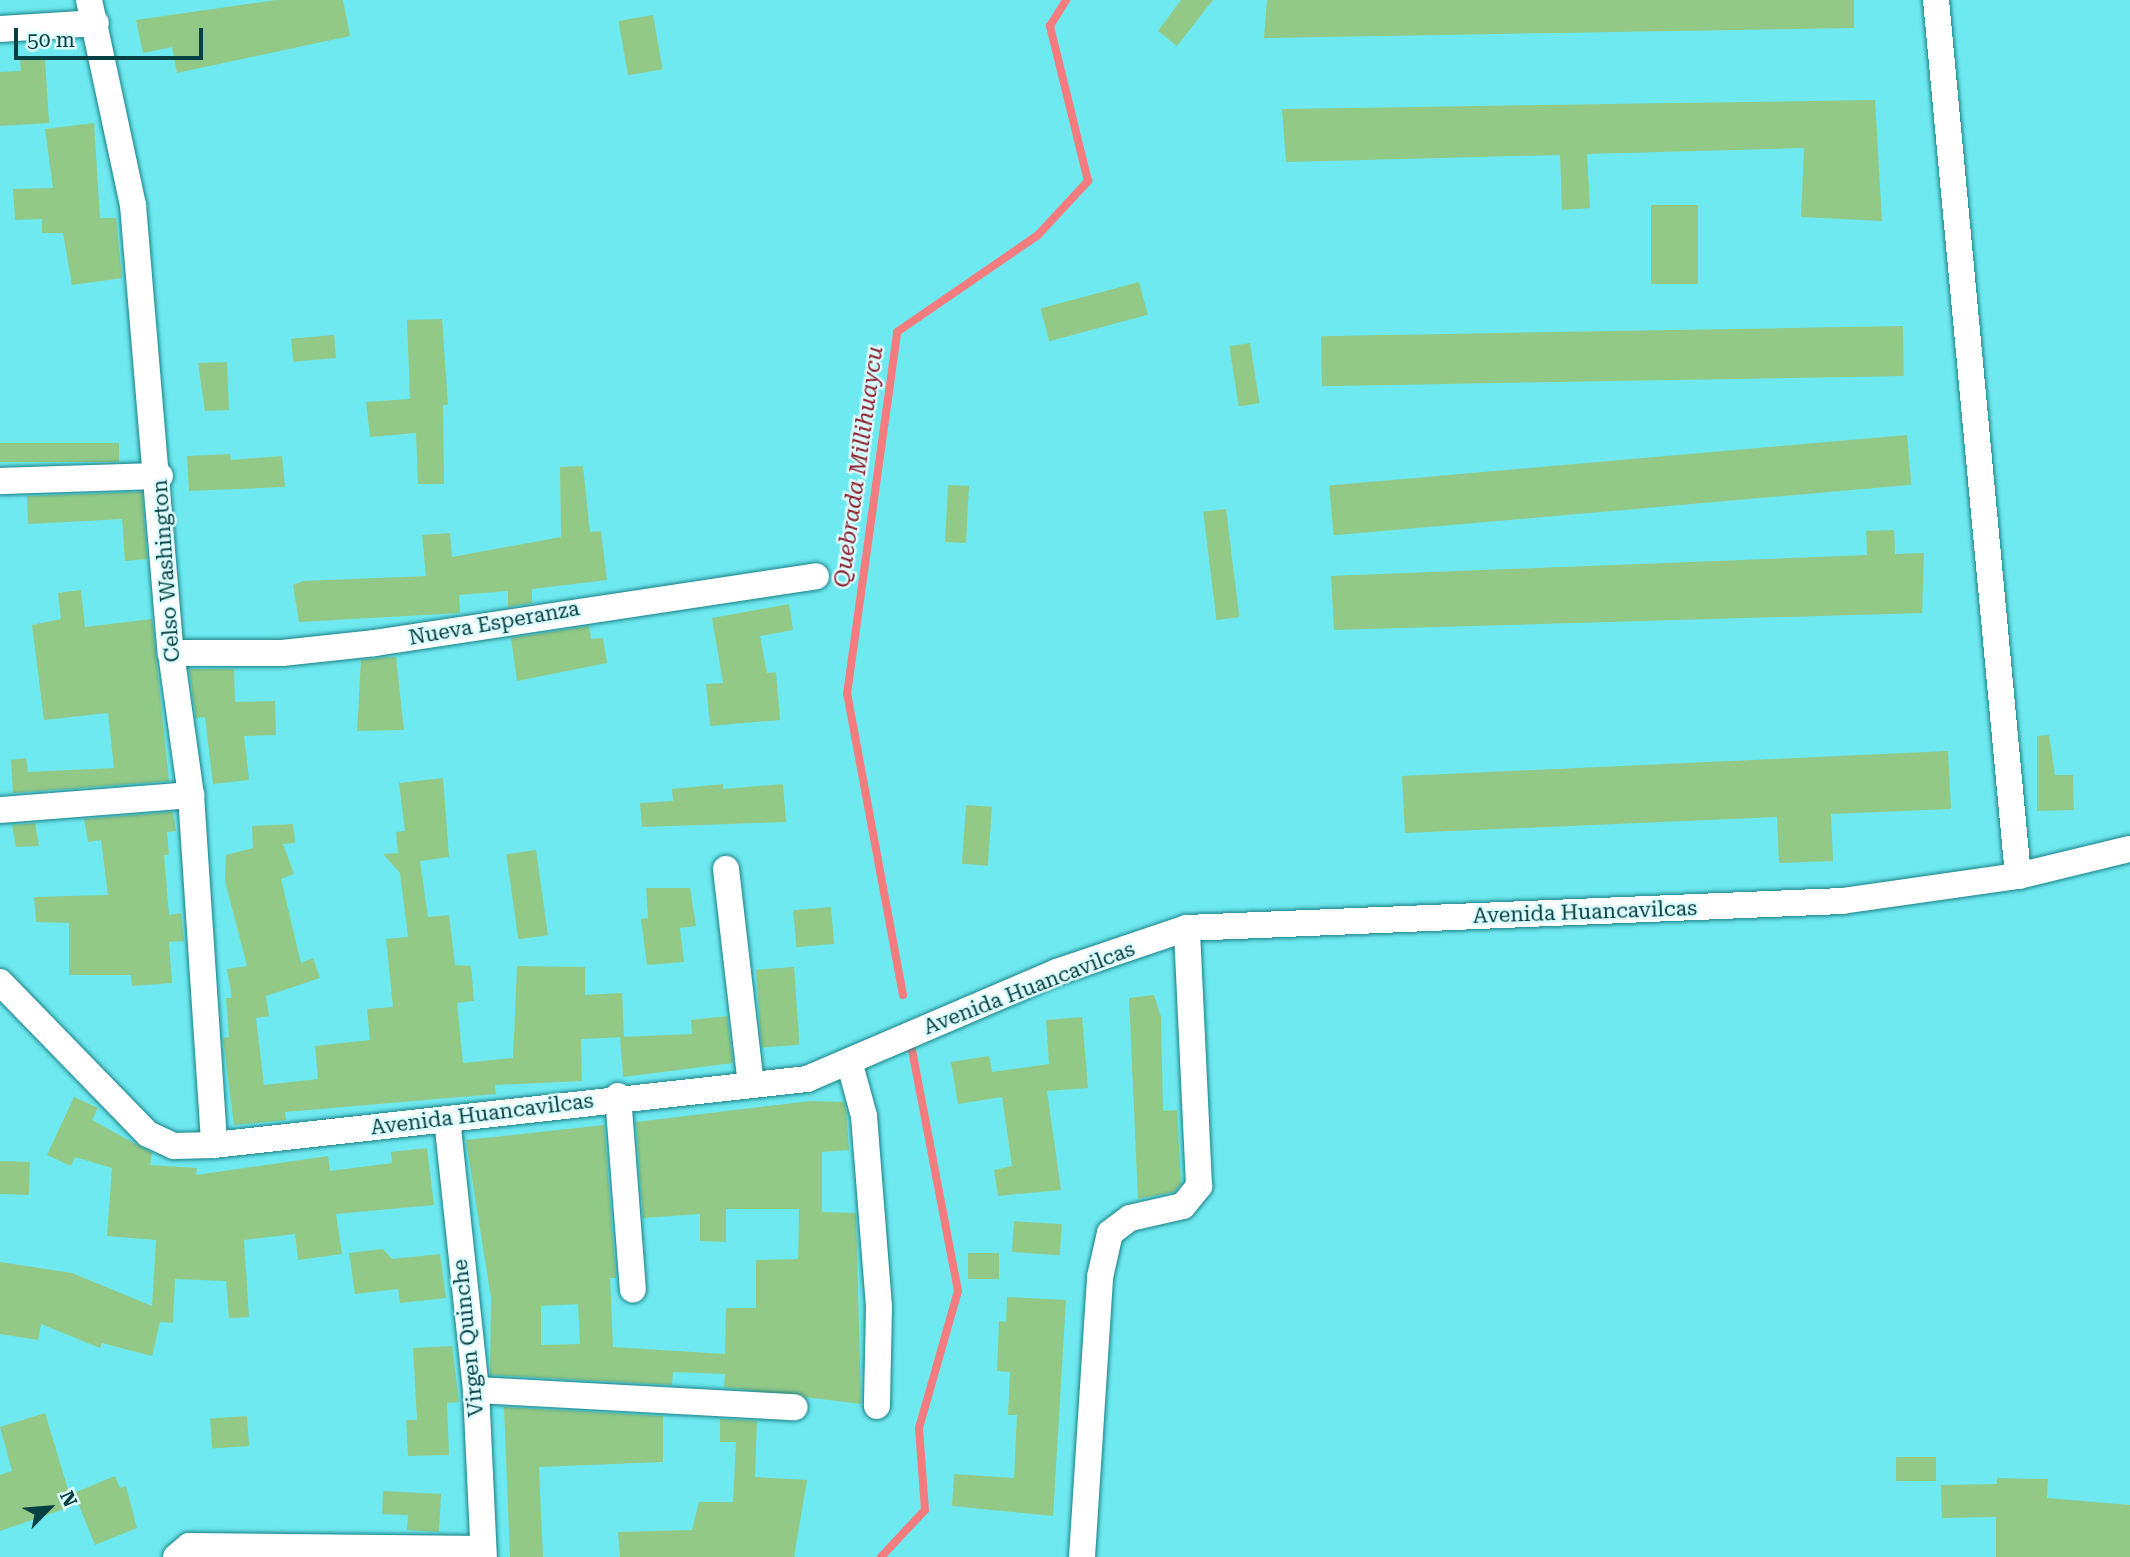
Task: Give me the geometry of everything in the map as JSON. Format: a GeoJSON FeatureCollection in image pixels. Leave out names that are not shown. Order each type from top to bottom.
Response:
{"type":"FeatureCollection","features":[{"type":"Feature","properties":{"kind":"street"},"geometry":{"type":"LineString","coordinates":[[1936,0],[2018,876]]}},
{"type":"Feature","properties":{"kind":"street"},"geometry":{"type":"LineString","coordinates":[[0,29],[92,11]]}},
{"type":"Feature","properties":{"kind":"street","name":"Celso Washington"},"geometry":{"type":"LineString","coordinates":[[92,11],[133,205],[160,476],[171,653],[191,795],[214,1145]]}},
{"type":"Feature","properties":{"kind":"street"},"geometry":{"type":"LineString","coordinates":[[0,481],[160,476]]}},
{"type":"Feature","properties":{"kind":"street","name":"Nueva Esperanza"},"geometry":{"type":"LineString","coordinates":[[171,653],[282,653],[402,640],[816,576]]}},
{"type":"Feature","properties":{"kind":"street"},"geometry":{"type":"LineString","coordinates":[[0,810],[191,795]]}},
{"type":"Feature","properties":{"kind":"street","name":"Avenida Huancavilcas"},"geometry":{"type":"LineString","coordinates":[[0,982],[148,1134],[174,1146],[214,1145],[618,1097],[807,1079],[1057,972],[1187,928],[1842,901],[2018,876],[2130,849]]}},
{"type":"Feature","properties":{"kind":"street"},"geometry":{"type":"LineString","coordinates":[[726,869],[751,1084]]}},
{"type":"Feature","properties":{"kind":"street"},"geometry":{"type":"LineString","coordinates":[[1082,1557],[1100,1276],[1110,1233],[1130,1218],[1183,1206],[1199,1186],[1187,928]]}},
{"type":"Feature","properties":{"kind":"street"},"geometry":{"type":"LineString","coordinates":[[849,1061],[864,1116],[879,1307],[877,1406]]}},
{"type":"Feature","properties":{"kind":"street"},"geometry":{"type":"LineString","coordinates":[[618,1097],[633,1290]]}},
{"type":"Feature","properties":{"kind":"street","name":"Virgen Quinche"},"geometry":{"type":"LineString","coordinates":[[447,1119],[476,1390],[483,1553]]}},
{"type":"Feature","properties":{"kind":"street"},"geometry":{"type":"LineString","coordinates":[[476,1390],[795,1407]]}},
{"type":"Feature","properties":{"kind":"street"},"geometry":{"type":"LineString","coordinates":[[176,1557],[189,1546],[483,1553]]}},
{"type":"Feature","properties":{"kind":"building"},"geometry":{"type":"Polygon","coordinates":[[[276,0],[343,0],[350,36],[177,73],[172,47],[143,53],[136,20],[276,0]]]}},
{"type":"Feature","properties":{"kind":"building"},"geometry":{"type":"Polygon","coordinates":[[[1181,0],[1213,0],[1177,46],[1158,31],[1181,0]]]}},
{"type":"Feature","properties":{"kind":"building"},"geometry":{"type":"Polygon","coordinates":[[[1267,0],[1854,0],[1854,28],[1264,38],[1267,0]]]}},
{"type":"Feature","properties":{"kind":"building"},"geometry":{"type":"Polygon","coordinates":[[[653,15],[663,69],[628,75],[619,21],[653,15]]]}},
{"type":"Feature","properties":{"kind":"building"},"geometry":{"type":"Polygon","coordinates":[[[45,59],[49,123],[0,126],[0,72],[21,71],[20,60],[45,59]]]}},
{"type":"Feature","properties":{"kind":"building"},"geometry":{"type":"Polygon","coordinates":[[[1875,100],[1882,221],[1801,217],[1804,148],[1587,154],[1590,208],[1562,210],[1560,155],[1286,162],[1282,109],[1875,100]]]}},
{"type":"Feature","properties":{"kind":"building"},"geometry":{"type":"Polygon","coordinates":[[[94,123],[100,218],[116,218],[122,278],[72,285],[63,233],[42,233],[42,219],[15,220],[13,189],[53,188],[45,129],[94,123]]]}},
{"type":"Feature","properties":{"kind":"building"},"geometry":{"type":"Polygon","coordinates":[[[1651,205],[1698,205],[1698,284],[1651,284],[1651,205]]]}},
{"type":"Feature","properties":{"kind":"building"},"geometry":{"type":"Polygon","coordinates":[[[1139,282],[1148,315],[1049,341],[1040,308],[1139,282]]]}},
{"type":"Feature","properties":{"kind":"building"},"geometry":{"type":"Polygon","coordinates":[[[442,319],[448,405],[443,405],[444,484],[418,484],[416,433],[370,437],[366,402],[410,399],[407,320],[442,319]]]}},
{"type":"Feature","properties":{"kind":"building"},"geometry":{"type":"Polygon","coordinates":[[[1903,326],[1904,376],[1322,386],[1321,336],[1903,326]]]}},
{"type":"Feature","properties":{"kind":"building"},"geometry":{"type":"Polygon","coordinates":[[[334,335],[336,358],[293,362],[291,339],[334,335]]]}},
{"type":"Feature","properties":{"kind":"building"},"geometry":{"type":"Polygon","coordinates":[[[1250,343],[1260,403],[1239,407],[1229,346],[1250,343]]]}},
{"type":"Feature","properties":{"kind":"building"},"geometry":{"type":"Polygon","coordinates":[[[227,362],[229,410],[205,411],[198,363],[227,362]]]}},
{"type":"Feature","properties":{"kind":"building"},"geometry":{"type":"Polygon","coordinates":[[[1907,435],[1911,485],[1334,535],[1329,486],[1907,435]]]}},
{"type":"Feature","properties":{"kind":"building"},"geometry":{"type":"Polygon","coordinates":[[[0,443],[119,443],[119,462],[0,462],[0,443]]]}},
{"type":"Feature","properties":{"kind":"building"},"geometry":{"type":"Polygon","coordinates":[[[230,454],[231,460],[282,456],[285,487],[189,491],[187,456],[230,454]]]}},
{"type":"Feature","properties":{"kind":"building"},"geometry":{"type":"Polygon","coordinates":[[[583,466],[590,532],[601,531],[607,580],[532,589],[532,603],[508,607],[508,591],[459,595],[460,613],[299,622],[293,585],[303,581],[426,576],[422,535],[450,533],[452,557],[561,537],[560,467],[583,466]]]}},
{"type":"Feature","properties":{"kind":"building"},"geometry":{"type":"Polygon","coordinates":[[[948,485],[969,486],[966,543],[945,542],[948,485]]]}},
{"type":"Feature","properties":{"kind":"building"},"geometry":{"type":"Polygon","coordinates":[[[142,492],[147,559],[125,561],[122,519],[28,524],[27,496],[142,492]]]}},
{"type":"Feature","properties":{"kind":"building"},"geometry":{"type":"Polygon","coordinates":[[[1226,509],[1239,617],[1216,620],[1203,512],[1226,509]]]}},
{"type":"Feature","properties":{"kind":"building"},"geometry":{"type":"Polygon","coordinates":[[[1894,530],[1895,554],[1924,553],[1922,613],[1334,630],[1331,576],[1867,555],[1866,531],[1894,530]]]}},
{"type":"Feature","properties":{"kind":"building"},"geometry":{"type":"Polygon","coordinates":[[[81,590],[85,627],[152,619],[169,781],[13,793],[11,760],[26,758],[28,772],[114,768],[108,713],[44,720],[32,625],[61,619],[58,593],[81,590]]]}},
{"type":"Feature","properties":{"kind":"building"},"geometry":{"type":"Polygon","coordinates":[[[789,604],[793,630],[760,636],[767,673],[776,672],[780,720],[710,726],[706,684],[723,683],[712,618],[789,604]]]}},
{"type":"Feature","properties":{"kind":"building"},"geometry":{"type":"Polygon","coordinates":[[[589,626],[591,639],[603,638],[607,663],[517,681],[511,638],[589,626]]]}},
{"type":"Feature","properties":{"kind":"building"},"geometry":{"type":"Polygon","coordinates":[[[396,657],[404,730],[357,731],[361,660],[396,657]]]}},
{"type":"Feature","properties":{"kind":"building"},"geometry":{"type":"Polygon","coordinates":[[[189,669],[234,669],[235,702],[275,701],[276,735],[244,736],[249,780],[213,784],[205,717],[196,718],[189,669]]]}},
{"type":"Feature","properties":{"kind":"building"},"geometry":{"type":"Polygon","coordinates":[[[2049,735],[2055,775],[2073,775],[2074,810],[2037,811],[2037,736],[2049,735]]]}},
{"type":"Feature","properties":{"kind":"building"},"geometry":{"type":"Polygon","coordinates":[[[1948,751],[1951,809],[1831,814],[1833,861],[1779,863],[1777,817],[1405,833],[1402,776],[1948,751]]]}},
{"type":"Feature","properties":{"kind":"building"},"geometry":{"type":"Polygon","coordinates":[[[443,778],[449,857],[420,861],[428,917],[449,915],[455,965],[471,966],[474,1001],[457,1003],[463,1063],[513,1058],[517,966],[585,967],[585,995],[622,993],[624,1037],[581,1039],[582,1081],[495,1085],[496,1094],[285,1112],[286,1120],[234,1125],[223,1038],[229,1037],[226,998],[232,998],[227,969],[247,966],[225,881],[226,855],[253,848],[252,826],[293,824],[295,843],[283,844],[294,874],[281,879],[301,963],[313,958],[320,978],[266,996],[269,1016],[256,1018],[264,1085],[318,1079],[315,1046],[370,1040],[367,1009],[393,1007],[386,939],[408,937],[400,873],[383,854],[398,853],[396,832],[405,831],[399,783],[443,778]]]}},
{"type":"Feature","properties":{"kind":"building"},"geometry":{"type":"Polygon","coordinates":[[[723,784],[723,789],[783,784],[786,822],[642,827],[640,803],[673,801],[672,789],[723,784]]]}},
{"type":"Feature","properties":{"kind":"building"},"geometry":{"type":"Polygon","coordinates":[[[966,805],[992,807],[988,866],[962,864],[966,805]]]}},
{"type":"Feature","properties":{"kind":"building"},"geometry":{"type":"Polygon","coordinates":[[[173,812],[176,831],[167,832],[169,855],[164,855],[169,915],[181,913],[184,941],[169,942],[172,983],[132,986],[131,975],[69,975],[69,923],[36,922],[34,897],[108,895],[101,840],[88,842],[84,819],[173,812]]]}},
{"type":"Feature","properties":{"kind":"building"},"geometry":{"type":"Polygon","coordinates":[[[35,823],[39,846],[16,847],[12,825],[35,823]]]}},
{"type":"Feature","properties":{"kind":"building"},"geometry":{"type":"Polygon","coordinates":[[[536,850],[548,935],[518,939],[506,854],[536,850]]]}},
{"type":"Feature","properties":{"kind":"building"},"geometry":{"type":"Polygon","coordinates":[[[646,888],[690,888],[696,926],[680,928],[684,962],[647,965],[641,919],[648,918],[646,888]]]}},
{"type":"Feature","properties":{"kind":"building"},"geometry":{"type":"Polygon","coordinates":[[[831,907],[834,944],[796,947],[793,910],[831,907]]]}},
{"type":"Feature","properties":{"kind":"building"},"geometry":{"type":"Polygon","coordinates":[[[794,967],[799,1045],[762,1047],[756,970],[794,967]]]}},
{"type":"Feature","properties":{"kind":"building"},"geometry":{"type":"Polygon","coordinates":[[[1154,995],[1161,1017],[1163,1111],[1177,1110],[1181,1184],[1174,1192],[1138,1199],[1129,998],[1154,995]]]}},
{"type":"Feature","properties":{"kind":"building"},"geometry":{"type":"Polygon","coordinates":[[[727,1016],[733,1063],[623,1077],[620,1037],[692,1034],[691,1020],[727,1016]]]}},
{"type":"Feature","properties":{"kind":"building"},"geometry":{"type":"Polygon","coordinates":[[[1082,1017],[1088,1088],[1047,1091],[1061,1190],[998,1196],[994,1170],[1012,1166],[1002,1097],[958,1104],[951,1062],[989,1056],[992,1072],[1049,1064],[1046,1020],[1082,1017]]]}},
{"type":"Feature","properties":{"kind":"building"},"geometry":{"type":"Polygon","coordinates":[[[74,1097],[98,1108],[92,1120],[152,1153],[150,1165],[197,1168],[196,1175],[328,1156],[330,1171],[392,1163],[391,1152],[427,1148],[434,1205],[336,1214],[342,1254],[298,1260],[295,1234],[244,1240],[249,1317],[229,1318],[226,1281],[175,1279],[173,1323],[160,1322],[152,1356],[102,1343],[100,1348],[41,1324],[38,1340],[0,1334],[0,1262],[72,1273],[152,1306],[156,1240],[107,1236],[112,1168],[75,1157],[71,1166],[47,1155],[74,1097]]]}},
{"type":"Feature","properties":{"kind":"building"},"geometry":{"type":"Polygon","coordinates":[[[810,1101],[844,1102],[849,1150],[822,1152],[822,1212],[856,1213],[861,1404],[724,1387],[725,1374],[673,1372],[672,1385],[490,1375],[491,1298],[466,1140],[604,1125],[616,1278],[610,1278],[613,1347],[725,1354],[726,1308],[756,1308],[756,1260],[798,1259],[799,1209],[726,1209],[726,1242],[700,1241],[700,1214],[643,1218],[636,1122],[810,1101]],[[578,1304],[541,1306],[541,1345],[580,1344],[578,1304]]]}},
{"type":"Feature","properties":{"kind":"building"},"geometry":{"type":"Polygon","coordinates":[[[0,1161],[30,1162],[29,1195],[0,1194],[0,1161]]]}},
{"type":"Feature","properties":{"kind":"building"},"geometry":{"type":"Polygon","coordinates":[[[1014,1221],[1062,1224],[1060,1255],[1012,1252],[1014,1221]]]}},
{"type":"Feature","properties":{"kind":"building"},"geometry":{"type":"Polygon","coordinates":[[[383,1249],[392,1259],[440,1254],[446,1298],[400,1303],[398,1289],[355,1294],[349,1253],[383,1249]]]}},
{"type":"Feature","properties":{"kind":"building"},"geometry":{"type":"Polygon","coordinates":[[[968,1253],[999,1253],[999,1279],[968,1279],[968,1253]]]}},
{"type":"Feature","properties":{"kind":"building"},"geometry":{"type":"Polygon","coordinates":[[[1007,1297],[1066,1300],[1053,1516],[952,1506],[954,1474],[1014,1478],[1017,1415],[1008,1415],[1010,1372],[997,1371],[999,1321],[1006,1322],[1007,1297]]]}},
{"type":"Feature","properties":{"kind":"building"},"geometry":{"type":"Polygon","coordinates":[[[452,1346],[459,1402],[447,1403],[449,1455],[408,1456],[406,1420],[417,1420],[413,1348],[452,1346]]]}},
{"type":"Feature","properties":{"kind":"building"},"geometry":{"type":"Polygon","coordinates":[[[504,1407],[663,1416],[663,1462],[539,1467],[543,1557],[510,1557],[504,1407]]]}},
{"type":"Feature","properties":{"kind":"building"},"geometry":{"type":"Polygon","coordinates":[[[45,1413],[73,1506],[0,1531],[0,1475],[12,1471],[0,1427],[45,1413]]]}},
{"type":"Feature","properties":{"kind":"building"},"geometry":{"type":"Polygon","coordinates":[[[247,1416],[249,1446],[212,1449],[210,1419],[247,1416]]]}},
{"type":"Feature","properties":{"kind":"building"},"geometry":{"type":"Polygon","coordinates":[[[720,1419],[757,1421],[755,1477],[807,1480],[794,1557],[620,1557],[618,1532],[692,1530],[699,1502],[733,1502],[736,1442],[720,1442],[720,1419]]]}},
{"type":"Feature","properties":{"kind":"building"},"geometry":{"type":"Polygon","coordinates":[[[1896,1457],[1936,1457],[1936,1481],[1896,1481],[1896,1457]]]}},
{"type":"Feature","properties":{"kind":"building"},"geometry":{"type":"Polygon","coordinates":[[[115,1476],[120,1488],[126,1486],[137,1528],[95,1545],[74,1493],[115,1476]]]}},
{"type":"Feature","properties":{"kind":"building"},"geometry":{"type":"Polygon","coordinates":[[[1997,1478],[2048,1479],[2047,1498],[2130,1505],[2130,1557],[1996,1557],[1996,1517],[1942,1518],[1941,1485],[1997,1484],[1997,1478]]]}},
{"type":"Feature","properties":{"kind":"building"},"geometry":{"type":"Polygon","coordinates":[[[383,1491],[441,1494],[439,1532],[407,1530],[408,1515],[382,1514],[383,1491]]]}},
{"type":"Feature","properties":{"kind":"waterway","name":"Quebrada Millihuaycu"},"geometry":{"type":"LineString","coordinates":[[903,995],[847,694],[897,332],[1038,235],[1088,181],[1050,26],[1066,0]]}},
{"type":"Feature","properties":{"kind":"waterway","name":"Quebrada Millihuaycu"},"geometry":{"type":"LineString","coordinates":[[881,1557],[925,1510],[919,1428],[958,1291],[911,1044]]}}]}
